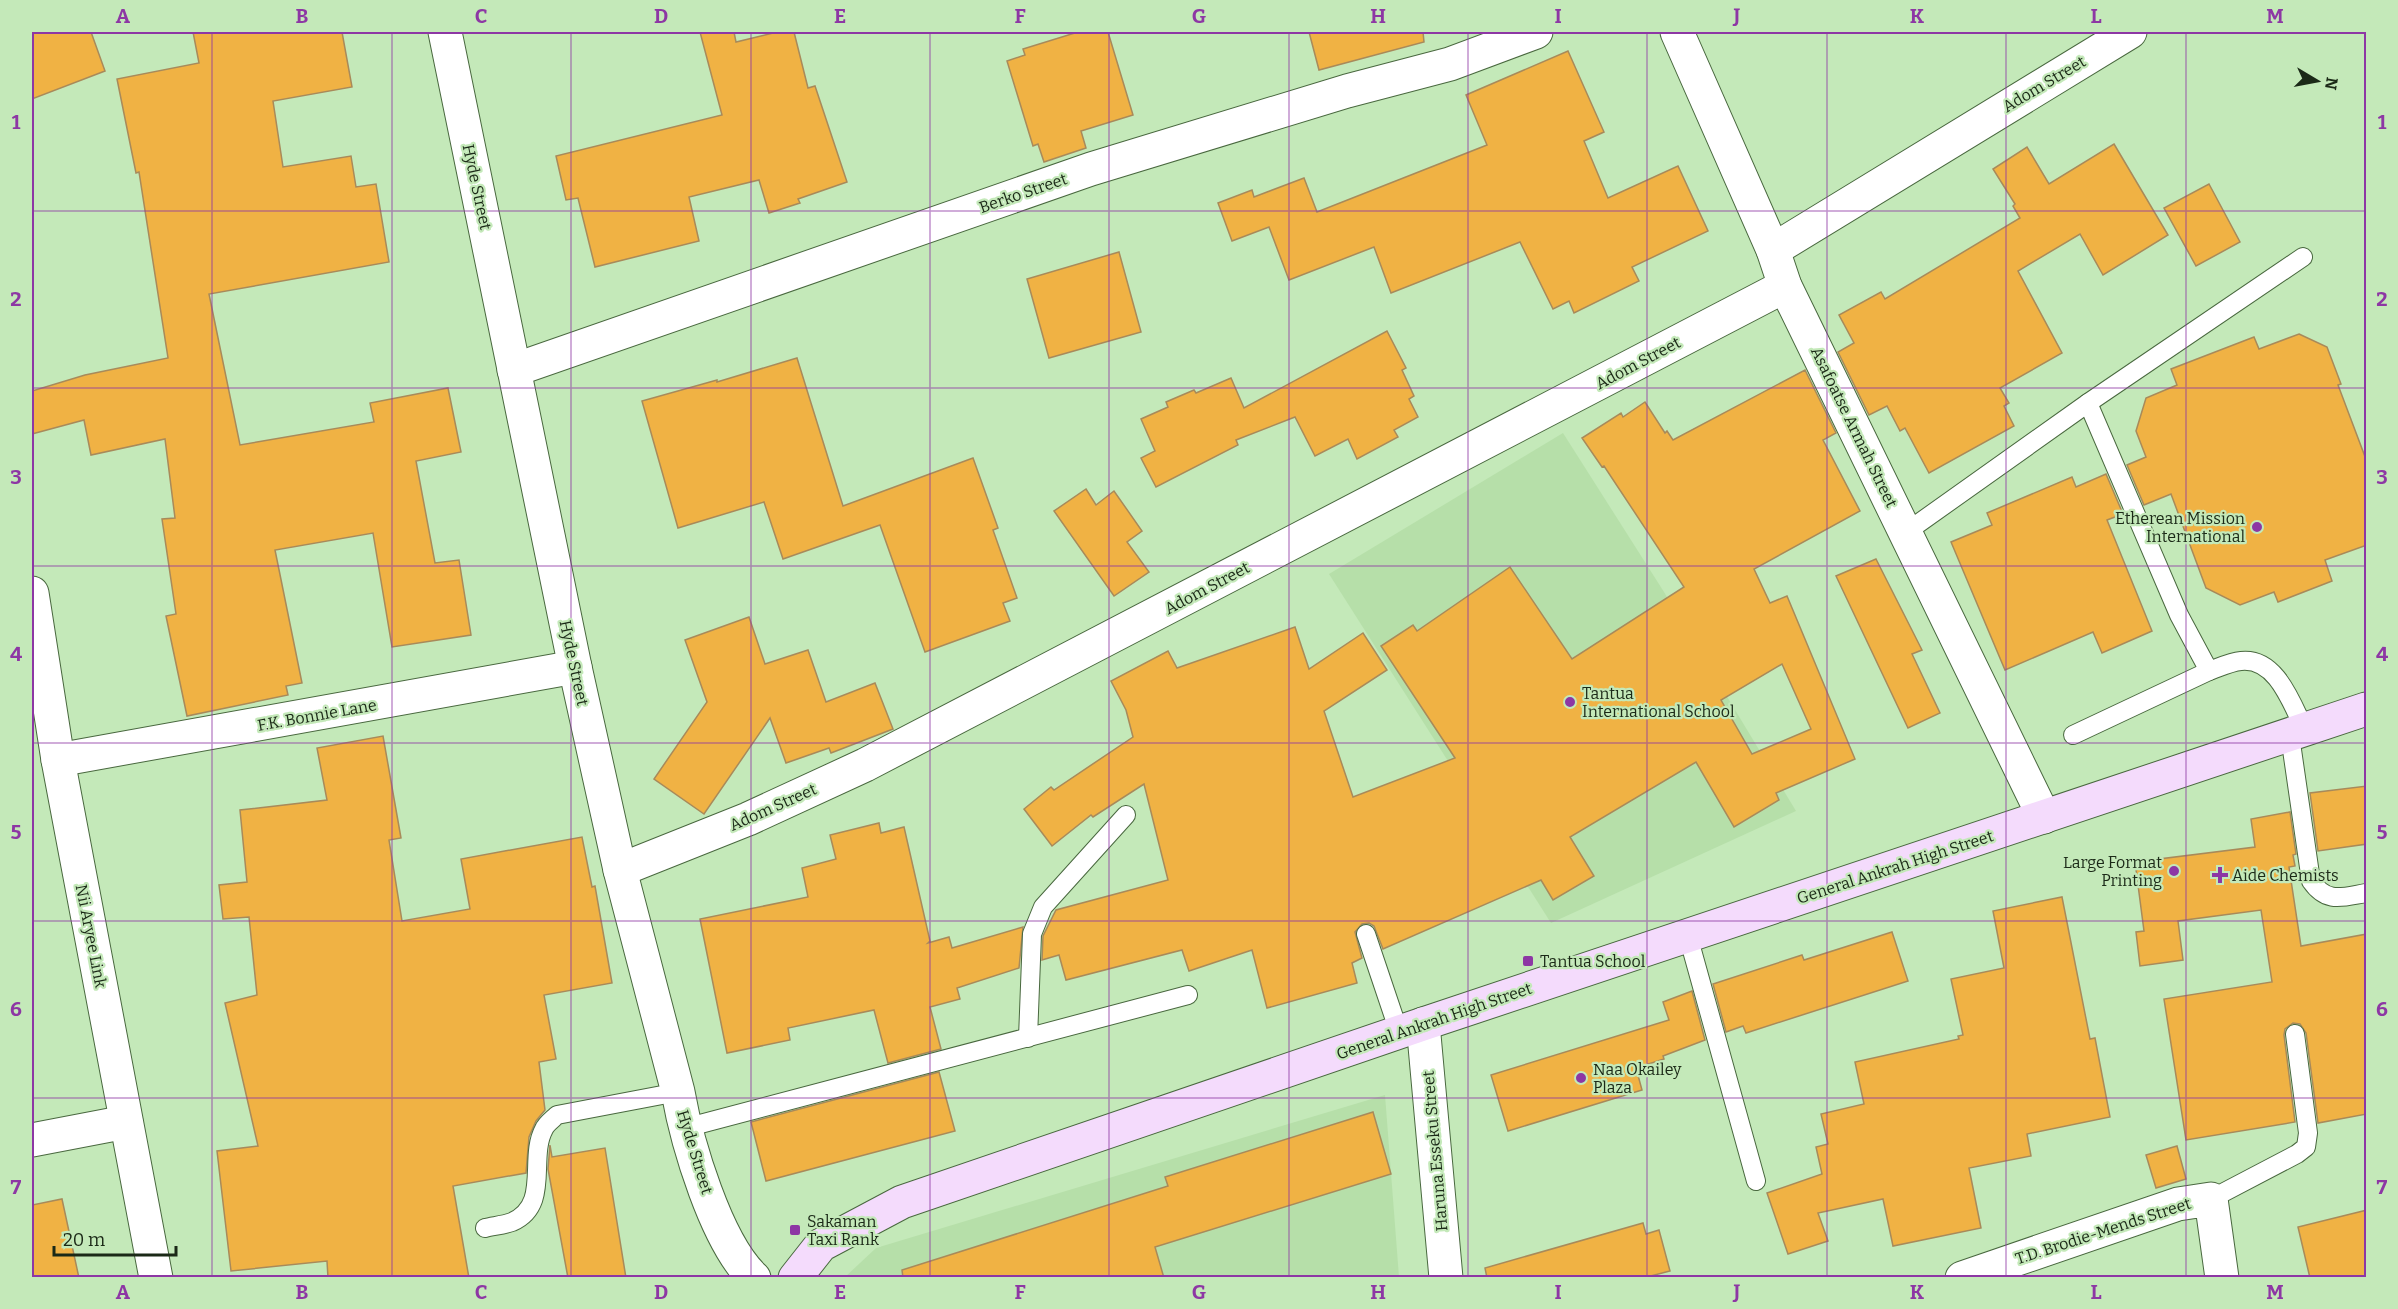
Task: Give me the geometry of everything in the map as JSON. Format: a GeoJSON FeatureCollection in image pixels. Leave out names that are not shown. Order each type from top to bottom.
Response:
{"type":"FeatureCollection","features":[{"type":"Feature","properties":{"kind":"main road","name":"General Ankrah High Street"},"geometry":{"type":"LineString","coordinates":[[795,1278],[821,1245],[902,1202],[1411,1028],[2367,709]]}},
{"type":"Feature","properties":{"kind":"street","name":"Hyde Street"},"geometry":{"type":"LineString","coordinates":[[445,32],[575,667],[620,870],[678,1092],[685,1128],[717,1221],[732,1248],[754,1278]]}},
{"type":"Feature","properties":{"kind":"street","name":"Berko Street"},"geometry":{"type":"LineString","coordinates":[[514,370],[1091,169],[1347,91],[1450,64],[1536,32]]}},
{"type":"Feature","properties":{"kind":"street","name":"Asafoatse Armah Street"},"geometry":{"type":"LineString","coordinates":[[1677,32],[1773,250],[1785,286],[2044,817]]}},
{"type":"Feature","properties":{"kind":"street","name":"Adom Street"},"geometry":{"type":"LineString","coordinates":[[1773,250],[2130,32]]}},
{"type":"Feature","properties":{"kind":"street","name":"Adom Street"},"geometry":{"type":"LineString","coordinates":[[620,870],[748,819],[865,765],[1785,286]]}},
{"type":"Feature","properties":{"kind":"street","name":"Nii Aryee Link"},"geometry":{"type":"LineString","coordinates":[[32,593],[58,760],[156,1278]]}},
{"type":"Feature","properties":{"kind":"street","name":"F.K. Bonnie Lane"},"geometry":{"type":"LineString","coordinates":[[58,760],[575,667]]}},
{"type":"Feature","properties":{"kind":"street","name":"Haruna Esseku Street"},"geometry":{"type":"LineString","coordinates":[[1411,1028],[1446,1278]]}},
{"type":"Feature","properties":{"kind":"street"},"geometry":{"type":"LineString","coordinates":[[32,1140],[126,1122]]}},
{"type":"Feature","properties":{"kind":"street"},"geometry":{"type":"LineString","coordinates":[[2211,1199],[2222,1278]]}},
{"type":"Feature","properties":{"kind":"street","name":"T.D. Brodie-Mends Street"},"geometry":{"type":"LineString","coordinates":[[1962,1278],[2178,1204],[2211,1199]]}},
{"type":"Feature","properties":{"kind":"lane"},"geometry":{"type":"LineString","coordinates":[[1905,533],[2088,403],[2303,257]]}},
{"type":"Feature","properties":{"kind":"lane"},"geometry":{"type":"LineString","coordinates":[[2088,403],[2179,615],[2209,671]]}},
{"type":"Feature","properties":{"kind":"lane"},"geometry":{"type":"LineString","coordinates":[[2073,735],[2209,671],[2241,661],[2257,664],[2272,672],[2298,733],[2311,881],[2319,893],[2332,898],[2367,893]]}},
{"type":"Feature","properties":{"kind":"lane"},"geometry":{"type":"LineString","coordinates":[[1028,1038],[1032,934],[1042,907],[1126,815]]}},
{"type":"Feature","properties":{"kind":"lane"},"geometry":{"type":"LineString","coordinates":[[1366,934],[1411,1028]]}},
{"type":"Feature","properties":{"kind":"lane"},"geometry":{"type":"LineString","coordinates":[[1688,936],[1756,1181]]}},
{"type":"Feature","properties":{"kind":"lane"},"geometry":{"type":"LineString","coordinates":[[685,1128],[1188,995]]}},
{"type":"Feature","properties":{"kind":"lane"},"geometry":{"type":"LineString","coordinates":[[2211,1199],[2306,1147],[2308,1133],[2295,1034]]}},
{"type":"Feature","properties":{"kind":"lane"},"geometry":{"type":"LineString","coordinates":[[485,1228],[513,1221],[530,1209],[536,1191],[538,1149],[544,1128],[557,1115],[678,1092]]}},
{"type":"Feature","properties":{"kind":"shaded area","name":"Tantua International School"},"geometry":{"type":"Polygon","coordinates":[[[1563,433],[1664,592],[1796,811],[1551,923],[1329,574],[1563,433]]]}},
{"type":"Feature","properties":{"kind":"shaded area"},"geometry":{"type":"Polygon","coordinates":[[[1385,1095],[1399,1277],[844,1278],[876,1248],[1385,1095]]]}},
{"type":"Feature","properties":{"kind":"building"},"geometry":{"type":"Polygon","coordinates":[[[32,32],[91,32],[105,71],[32,99],[32,32]]]}},
{"type":"Feature","properties":{"kind":"building"},"geometry":{"type":"Polygon","coordinates":[[[193,32],[342,32],[352,87],[273,101],[283,167],[351,156],[356,187],[376,184],[389,262],[209,294],[240,445],[374,422],[370,403],[448,388],[461,452],[416,461],[435,563],[459,560],[471,635],[392,647],[373,533],[275,550],[302,683],[286,686],[288,695],[187,716],[166,616],[176,614],[162,519],[175,518],[165,439],[91,455],[84,420],[32,434],[32,391],[85,375],[168,358],[139,172],[136,173],[117,79],[199,63],[193,32]]]}},
{"type":"Feature","properties":{"kind":"building"},"geometry":{"type":"Polygon","coordinates":[[[700,32],[734,32],[736,42],[777,32],[794,32],[808,88],[815,86],[847,182],[798,199],[800,203],[769,213],[759,180],[689,197],[699,241],[595,267],[578,198],[566,200],[556,156],[722,115],[700,32]]]}},
{"type":"Feature","properties":{"kind":"building"},"geometry":{"type":"Polygon","coordinates":[[[1078,32],[1108,32],[1133,115],[1081,131],[1086,148],[1044,162],[1038,144],[1033,146],[1007,61],[1025,55],[1023,49],[1078,32]]]}},
{"type":"Feature","properties":{"kind":"building"},"geometry":{"type":"Polygon","coordinates":[[[1309,32],[1423,32],[1424,42],[1319,70],[1309,32]]]}},
{"type":"Feature","properties":{"kind":"building"},"geometry":{"type":"Polygon","coordinates":[[[1568,51],[1604,132],[1584,141],[1608,198],[1678,166],[1708,231],[1632,267],[1639,281],[1574,313],[1569,301],[1553,309],[1520,242],[1391,293],[1374,247],[1289,280],[1269,227],[1232,241],[1218,203],[1252,190],[1254,197],[1304,178],[1317,212],[1487,145],[1466,95],[1568,51]]]}},
{"type":"Feature","properties":{"kind":"building"},"geometry":{"type":"Polygon","coordinates":[[[2114,144],[2168,235],[2103,275],[2080,234],[2018,271],[2062,353],[2000,388],[2009,403],[2004,406],[2014,426],[1929,473],[1905,428],[1900,431],[1887,406],[1869,415],[1838,352],[1854,343],[1839,315],[1881,292],[1885,299],[2020,218],[2013,206],[2015,204],[1993,169],[2027,147],[2049,184],[2114,144]]]}},
{"type":"Feature","properties":{"kind":"building"},"geometry":{"type":"Polygon","coordinates":[[[2209,184],[2240,242],[2196,266],[2164,208],[2209,184]]]}},
{"type":"Feature","properties":{"kind":"building"},"geometry":{"type":"Polygon","coordinates":[[[1119,252],[1141,332],[1049,358],[1027,279],[1119,252]]]}},
{"type":"Feature","properties":{"kind":"building"},"geometry":{"type":"Polygon","coordinates":[[[1387,331],[1406,368],[1402,370],[1414,396],[1409,399],[1418,417],[1394,430],[1398,437],[1357,459],[1348,439],[1315,456],[1295,417],[1236,440],[1238,445],[1156,487],[1141,458],[1155,451],[1141,419],[1168,407],[1166,402],[1194,390],[1196,393],[1231,378],[1244,408],[1387,331]]]}},
{"type":"Feature","properties":{"kind":"building"},"geometry":{"type":"Polygon","coordinates":[[[2299,334],[2327,347],[2341,384],[2338,385],[2367,462],[2367,545],[2325,560],[2332,581],[2278,602],[2274,592],[2240,605],[2206,588],[2171,494],[2144,505],[2127,465],[2146,457],[2136,431],[2146,398],[2177,385],[2171,369],[2254,337],[2259,349],[2299,334]]]}},
{"type":"Feature","properties":{"kind":"building"},"geometry":{"type":"Polygon","coordinates":[[[797,358],[843,506],[973,458],[998,528],[993,530],[1017,598],[1003,603],[1010,621],[925,652],[880,525],[783,559],[764,502],[678,528],[642,401],[797,358]]]}},
{"type":"Feature","properties":{"kind":"building"},"geometry":{"type":"Polygon","coordinates":[[[1805,370],[1836,433],[1823,440],[1860,511],[1754,569],[1770,603],[1787,596],[1855,759],[1776,793],[1779,800],[1734,827],[1696,762],[1570,837],[1594,876],[1553,900],[1541,880],[1383,949],[1374,926],[1369,923],[1362,924],[1355,932],[1362,958],[1352,963],[1357,983],[1267,1008],[1252,950],[1189,971],[1182,950],[1066,980],[1059,955],[1042,960],[1043,936],[1056,910],[1168,880],[1144,784],[1093,817],[1091,815],[1052,846],[1024,809],[1051,787],[1054,790],[1133,737],[1126,710],[1111,681],[1168,651],[1177,668],[1295,627],[1309,669],[1363,633],[1387,670],[1324,711],[1353,797],[1455,758],[1381,646],[1413,625],[1417,631],[1510,567],[1572,659],[1684,587],[1604,466],[1602,467],[1582,438],[1621,413],[1623,417],[1645,402],[1665,433],[1667,431],[1673,440],[1805,370]],[[1782,664],[1721,700],[1752,754],[1811,729],[1782,664]]]}},
{"type":"Feature","properties":{"kind":"building"},"geometry":{"type":"Polygon","coordinates":[[[2106,474],[2123,514],[2107,520],[2152,631],[2102,653],[2093,632],[2005,670],[1951,542],[1992,525],[1987,513],[2072,477],[2076,487],[2106,474]]]}},
{"type":"Feature","properties":{"kind":"building"},"geometry":{"type":"Polygon","coordinates":[[[1086,489],[1096,505],[1114,491],[1142,531],[1127,542],[1149,572],[1114,596],[1054,511],[1086,489]]]}},
{"type":"Feature","properties":{"kind":"building"},"geometry":{"type":"Polygon","coordinates":[[[1876,559],[1922,650],[1912,654],[1940,713],[1908,728],[1836,576],[1876,559]]]}},
{"type":"Feature","properties":{"kind":"building"},"geometry":{"type":"Polygon","coordinates":[[[749,617],[765,664],[808,650],[826,702],[875,683],[893,729],[831,753],[829,748],[786,763],[770,718],[704,814],[654,779],[707,702],[685,640],[749,617]]]}},
{"type":"Feature","properties":{"kind":"building"},"geometry":{"type":"Polygon","coordinates":[[[383,736],[401,838],[389,840],[402,921],[470,909],[461,859],[582,837],[592,887],[595,886],[612,983],[544,995],[556,1059],[539,1062],[545,1110],[536,1121],[529,1137],[526,1173],[453,1186],[469,1278],[328,1278],[327,1261],[231,1271],[217,1151],[258,1146],[225,1003],[257,995],[249,917],[223,919],[219,885],[247,882],[240,810],[327,800],[317,748],[383,736]]]}},
{"type":"Feature","properties":{"kind":"building"},"geometry":{"type":"Polygon","coordinates":[[[2367,786],[2367,844],[2318,851],[2310,793],[2367,786]]]}},
{"type":"Feature","properties":{"kind":"building"},"geometry":{"type":"Polygon","coordinates":[[[2290,812],[2296,854],[2293,855],[2295,866],[2289,867],[2301,946],[2367,934],[2367,1114],[2318,1123],[2306,1033],[2300,1024],[2293,1023],[2285,1029],[2284,1035],[2295,1122],[2186,1140],[2164,999],[2272,982],[2261,910],[2178,921],[2183,960],[2140,966],[2136,932],[2144,931],[2135,862],[2255,847],[2251,819],[2290,812]]]}},
{"type":"Feature","properties":{"kind":"building"},"geometry":{"type":"Polygon","coordinates":[[[879,823],[881,833],[904,827],[930,941],[928,943],[949,937],[952,948],[1023,927],[1019,968],[957,988],[960,999],[930,1007],[941,1049],[888,1063],[874,1010],[788,1028],[790,1040],[727,1053],[700,919],[808,897],[802,868],[836,859],[830,835],[879,823]]]}},
{"type":"Feature","properties":{"kind":"building"},"geometry":{"type":"Polygon","coordinates":[[[2062,897],[2090,1039],[2095,1038],[2110,1117],[2027,1134],[2031,1156],[1969,1168],[1981,1228],[1893,1246],[1883,1199],[1818,1213],[1828,1241],[1788,1254],[1767,1193],[1822,1174],[1816,1147],[1828,1144],[1821,1114],[1864,1104],[1855,1062],[1959,1039],[1958,1036],[1963,1035],[1951,979],[2004,968],[1993,911],[2062,897]]]}},
{"type":"Feature","properties":{"kind":"building"},"geometry":{"type":"Polygon","coordinates":[[[1892,932],[1908,981],[1746,1033],[1743,1026],[1726,1032],[1713,984],[1802,955],[1804,960],[1892,932]]]}},
{"type":"Feature","properties":{"kind":"building","name":"Naa Okailey Plaza"},"geometry":{"type":"Polygon","coordinates":[[[1692,991],[1705,1040],[1663,1056],[1664,1059],[1636,1068],[1642,1090],[1508,1131],[1491,1075],[1669,1020],[1663,1002],[1692,991]]]}},
{"type":"Feature","properties":{"kind":"building"},"geometry":{"type":"Polygon","coordinates":[[[939,1072],[955,1131],[766,1181],[751,1122],[939,1072]]]}},
{"type":"Feature","properties":{"kind":"building"},"geometry":{"type":"Polygon","coordinates":[[[1373,1112],[1391,1174],[1155,1247],[1164,1278],[903,1278],[902,1270],[1168,1186],[1165,1177],[1373,1112]]]}},
{"type":"Feature","properties":{"kind":"building"},"geometry":{"type":"Polygon","coordinates":[[[550,1145],[552,1157],[605,1148],[626,1278],[568,1278],[548,1169],[550,1145]]]}},
{"type":"Feature","properties":{"kind":"building"},"geometry":{"type":"Polygon","coordinates":[[[2177,1146],[2186,1179],[2156,1188],[2146,1155],[2177,1146]]]}},
{"type":"Feature","properties":{"kind":"building"},"geometry":{"type":"Polygon","coordinates":[[[62,1199],[79,1278],[32,1278],[32,1205],[62,1199]]]}},
{"type":"Feature","properties":{"kind":"building"},"geometry":{"type":"Polygon","coordinates":[[[2367,1210],[2367,1278],[2310,1278],[2298,1227],[2367,1210]]]}},
{"type":"Feature","properties":{"kind":"building"},"geometry":{"type":"Polygon","coordinates":[[[1643,1223],[1646,1234],[1659,1230],[1670,1271],[1643,1278],[1487,1278],[1485,1268],[1643,1223]]]}},
{"type":"Feature","properties":{"kind":"place","name":"Etherean Mission International"},"geometry":{"type":"Point","coordinates":[2257,527]}},
{"type":"Feature","properties":{"kind":"place","name":"Tantua International School"},"geometry":{"type":"Point","coordinates":[1570,702]}},
{"type":"Feature","properties":{"kind":"place","name":"Large Format Printing"},"geometry":{"type":"Point","coordinates":[2174,871]}},
{"type":"Feature","properties":{"kind":"place","name":"Aide Chemists"},"geometry":{"type":"Point","coordinates":[2220,875]}},
{"type":"Feature","properties":{"kind":"place","name":"Tantua School"},"geometry":{"type":"Point","coordinates":[1528,961]}},
{"type":"Feature","properties":{"kind":"place","name":"Naa Okailey Plaza"},"geometry":{"type":"Point","coordinates":[1581,1078]}},
{"type":"Feature","properties":{"kind":"place","name":"Sakaman Taxi Rank"},"geometry":{"type":"Point","coordinates":[795,1230]}}]}
